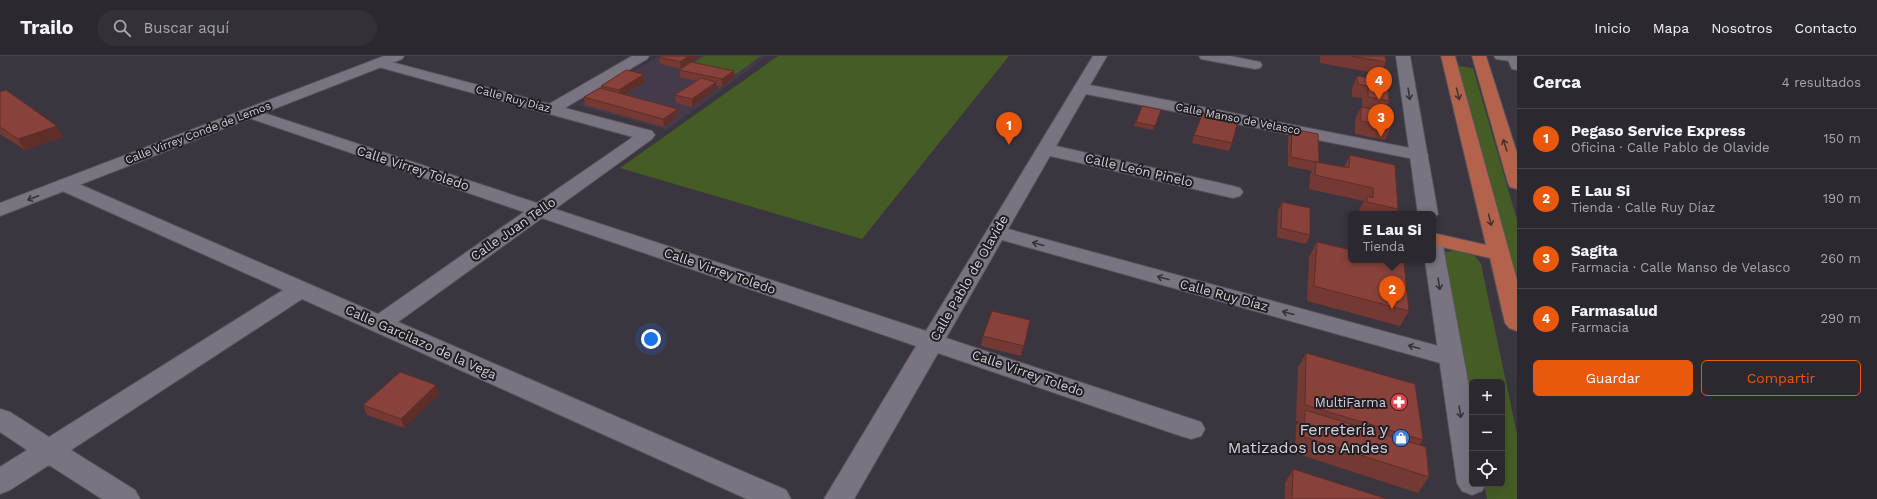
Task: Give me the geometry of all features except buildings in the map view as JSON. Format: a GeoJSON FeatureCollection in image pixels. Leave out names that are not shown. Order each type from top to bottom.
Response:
{"type":"FeatureCollection","features":[{"type":"Feature","properties":{"kind":"main road"},"geometry":{"type":"LineString","coordinates":[[1448,56],[1517,323]]}},
{"type":"Feature","properties":{"kind":"main road"},"geometry":{"type":"LineString","coordinates":[[1479,56],[1516,175]]}},
{"type":"Feature","properties":{"kind":"main road"},"geometry":{"type":"LineString","coordinates":[[1436,239],[1499,254]]}},
{"type":"Feature","properties":{"kind":"street","name":"Calle Virrey Conde de Lemos"},"geometry":{"type":"LineString","coordinates":[[0,210],[397,56]]}},
{"type":"Feature","properties":{"kind":"street","name":"Calle Pablo de Olavide"},"geometry":{"type":"LineString","coordinates":[[839,499],[1100,56]]}},
{"type":"Feature","properties":{"kind":"street"},"geometry":{"type":"LineString","coordinates":[[1206,56],[1255,65]]}},
{"type":"Feature","properties":{"kind":"street"},"geometry":{"type":"LineString","coordinates":[[1403,56],[1428,211]]}},
{"type":"Feature","properties":{"kind":"street"},"geometry":{"type":"LineString","coordinates":[[552,109],[638,57]]}},
{"type":"Feature","properties":{"kind":"street","name":"Calle Ruy Díaz"},"geometry":{"type":"LineString","coordinates":[[380,63],[646,135]]}},
{"type":"Feature","properties":{"kind":"street","name":"Calle Manso de Velasco"},"geometry":{"type":"LineString","coordinates":[[1081,88],[1419,155]]}},
{"type":"Feature","properties":{"kind":"street","name":"Calle Virrey Toledo"},"geometry":{"type":"LineString","coordinates":[[249,113],[1192,429]]}},
{"type":"Feature","properties":{"kind":"street","name":"Calle Juan Tello"},"geometry":{"type":"LineString","coordinates":[[380,324],[646,135]]}},
{"type":"Feature","properties":{"kind":"street","name":"Calle León Pinelo"},"geometry":{"type":"LineString","coordinates":[[1045,149],[1233,192]]}},
{"type":"Feature","properties":{"kind":"street","name":"Calle Garcilazo de la Vega"},"geometry":{"type":"LineString","coordinates":[[65,185],[776,499]]}},
{"type":"Feature","properties":{"kind":"street","name":"Calle Ruy Díaz"},"geometry":{"type":"LineString","coordinates":[[996,232],[1451,358]]}},
{"type":"Feature","properties":{"kind":"street"},"geometry":{"type":"LineString","coordinates":[[1436,263],[1469,465]]}},
{"type":"Feature","properties":{"kind":"street"},"geometry":{"type":"LineString","coordinates":[[0,482],[301,289]]}},
{"type":"Feature","properties":{"kind":"street"},"geometry":{"type":"LineString","coordinates":[[0,419],[125,499]]}},
{"type":"Feature","properties":{"kind":"street"},"geometry":{"type":"LineString","coordinates":[[1473,487],[1475,499]]}},
{"type":"Feature","properties":{"kind":"shaded area"},"geometry":{"type":"Polygon","coordinates":[[[659,56],[767,56],[667,130],[577,105],[659,56]]]}},
{"type":"Feature","properties":{"kind":"green space"},"geometry":{"type":"Polygon","coordinates":[[[704,56],[761,56],[736,74],[692,64],[704,56]]]}},
{"type":"Feature","properties":{"kind":"green space"},"geometry":{"type":"Polygon","coordinates":[[[778,56],[1009,56],[862,239],[620,168],[778,56]]]}},
{"type":"Feature","properties":{"kind":"green space"},"geometry":{"type":"Polygon","coordinates":[[[1458,66],[1473,68],[1517,220],[1517,289],[1458,66]]]}},
{"type":"Feature","properties":{"kind":"green space"},"geometry":{"type":"Polygon","coordinates":[[[1456,250],[1474,255],[1481,264],[1517,434],[1517,499],[1487,499],[1485,487],[1505,487],[1505,379],[1469,379],[1469,400],[1442,253],[1456,250]]]}},
{"type":"Feature","properties":{"kind":"place","name":"Farmasalud"},"geometry":{"type":"Point","coordinates":[1379,100]}},
{"type":"Feature","properties":{"kind":"place","name":"Sagita"},"geometry":{"type":"Point","coordinates":[1381,137]}},
{"type":"Feature","properties":{"kind":"place","name":"Pegaso Service Express"},"geometry":{"type":"Point","coordinates":[1009,145]}},
{"type":"Feature","properties":{"kind":"place","name":"E Lau Si"},"geometry":{"type":"Point","coordinates":[1392,309]}},
{"type":"Feature","properties":{"kind":"place","name":"MultiFarma"},"geometry":{"type":"Point","coordinates":[1399,402]}},
{"type":"Feature","properties":{"kind":"place","name":"Ferretería y Matizados los Andes"},"geometry":{"type":"Point","coordinates":[1401,438]}}]}
